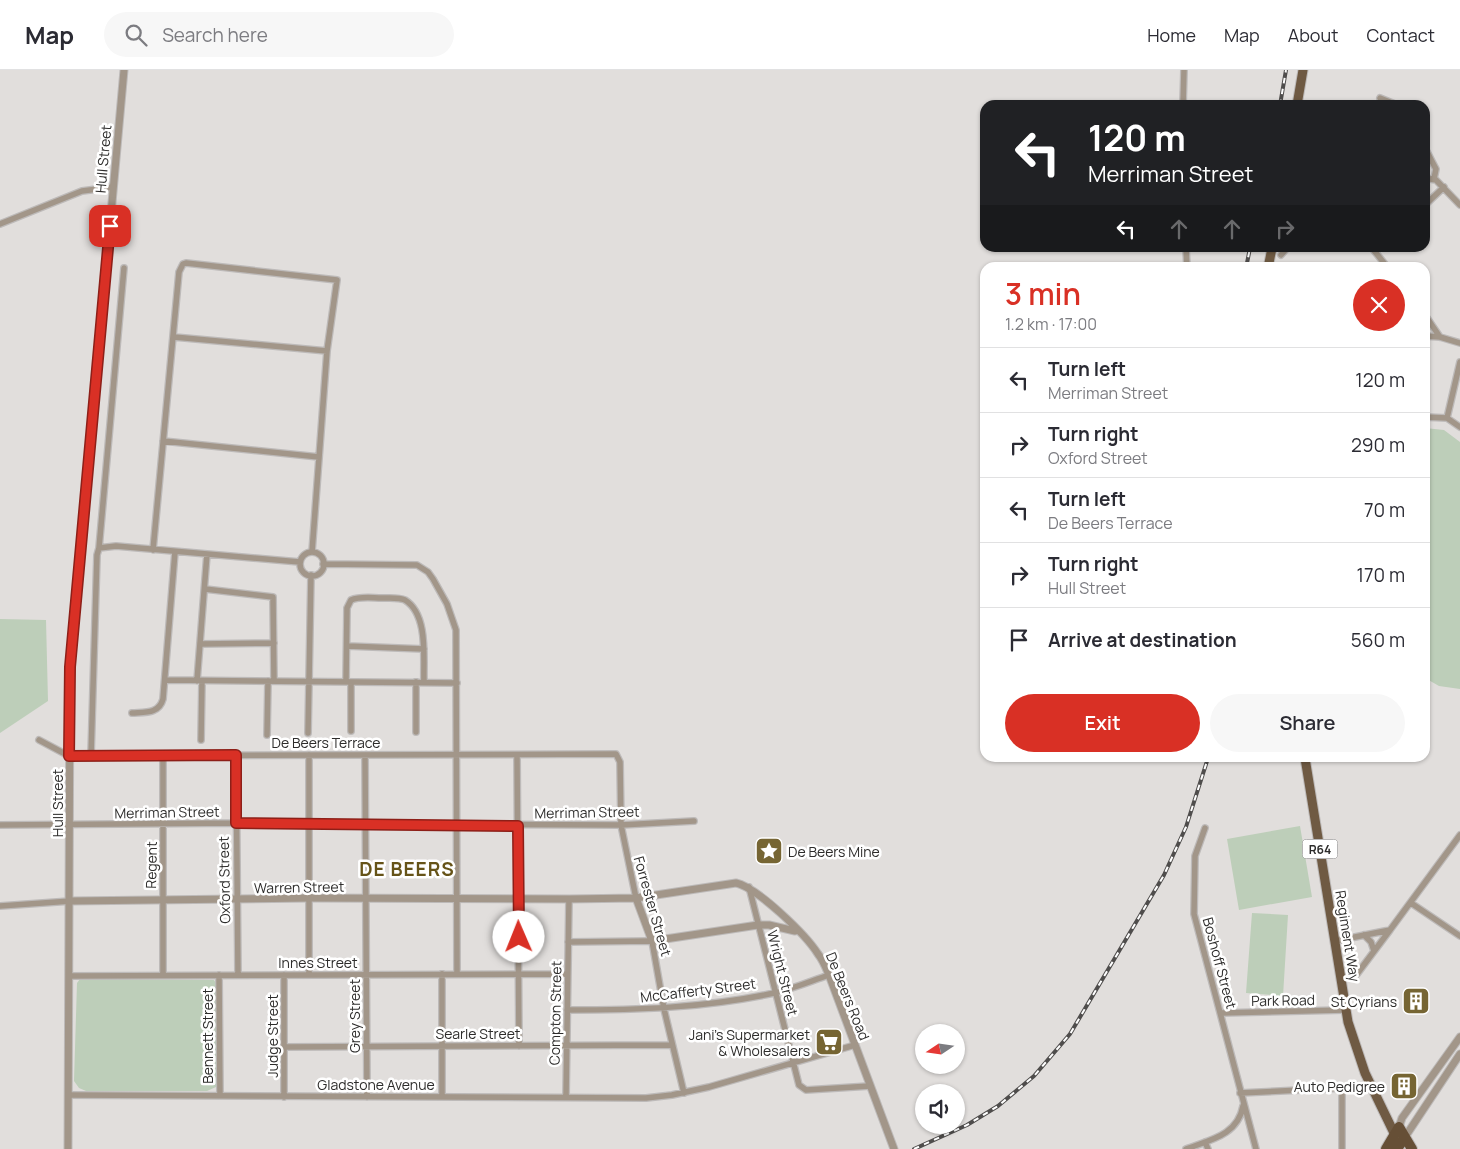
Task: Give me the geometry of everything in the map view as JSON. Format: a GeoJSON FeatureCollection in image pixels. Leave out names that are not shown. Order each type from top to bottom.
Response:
{"type":"FeatureCollection","features":[{"type":"Feature","properties":{"kind":"highway"},"geometry":{"type":"LineString","coordinates":[[1386,1149],[1400,1140],[1412,1149]]}},
{"type":"Feature","properties":{"kind":"main road"},"geometry":{"type":"LineString","coordinates":[[1298,100],[1304,70]]}},
{"type":"Feature","properties":{"kind":"main road","name":"Regiment Way"},"geometry":{"type":"LineString","coordinates":[[1307,762],[1345,1010],[1355,1048],[1370,1084],[1400,1140]]}},
{"type":"Feature","properties":{"kind":"street","name":"Hull Street"},"geometry":{"type":"LineString","coordinates":[[68,1149],[71,901],[68,825],[70,667],[124,70]]}},
{"type":"Feature","properties":{"kind":"street"},"geometry":{"type":"LineString","coordinates":[[1183,100],[1184,70]]}},
{"type":"Feature","properties":{"kind":"street"},"geometry":{"type":"LineString","coordinates":[[1380,98],[1385,100]]}},
{"type":"Feature","properties":{"kind":"street"},"geometry":{"type":"LineString","coordinates":[[1430,158],[1436,169],[1434,179]]}},
{"type":"Feature","properties":{"kind":"street"},"geometry":{"type":"LineString","coordinates":[[1430,179],[1434,179],[1444,187],[1460,205]]}},
{"type":"Feature","properties":{"kind":"street"},"geometry":{"type":"LineString","coordinates":[[0,224],[82,191],[113,187]]}},
{"type":"Feature","properties":{"kind":"street"},"geometry":{"type":"LineString","coordinates":[[1430,200],[1444,187]]}},
{"type":"Feature","properties":{"kind":"street"},"geometry":{"type":"LineString","coordinates":[[1281,255],[1284,252]]}},
{"type":"Feature","properties":{"kind":"street"},"geometry":{"type":"LineString","coordinates":[[153,550],[179,272],[183,264],[192,263],[336,280],[327,351],[312,552]]}},
{"type":"Feature","properties":{"kind":"street"},"geometry":{"type":"LineString","coordinates":[[90,755],[97,555],[124,268]]}},
{"type":"Feature","properties":{"kind":"street"},"geometry":{"type":"LineString","coordinates":[[1430,322],[1440,336]]}},
{"type":"Feature","properties":{"kind":"street"},"geometry":{"type":"LineString","coordinates":[[1430,336],[1440,336],[1460,342]]}},
{"type":"Feature","properties":{"kind":"street"},"geometry":{"type":"LineString","coordinates":[[174,337],[327,351]]}},
{"type":"Feature","properties":{"kind":"street"},"geometry":{"type":"LineString","coordinates":[[1447,418],[1460,362]]}},
{"type":"Feature","properties":{"kind":"street"},"geometry":{"type":"LineString","coordinates":[[1430,417],[1447,418],[1460,427]]}},
{"type":"Feature","properties":{"kind":"street"},"geometry":{"type":"LineString","coordinates":[[163,441],[319,457]]}},
{"type":"Feature","properties":{"kind":"street"},"geometry":{"type":"LineString","coordinates":[[99,548],[116,546],[300,562]]}},
{"type":"Feature","properties":{"kind":"street"},"geometry":{"type":"LineString","coordinates":[[132,713],[151,712],[160,708],[163,699],[175,552]]}},
{"type":"Feature","properties":{"kind":"street"},"geometry":{"type":"LineString","coordinates":[[312,552],[319,554],[323,564],[318,573],[311,575],[304,573],[300,562],[303,556],[312,552]]}},
{"type":"Feature","properties":{"kind":"street"},"geometry":{"type":"LineString","coordinates":[[201,740],[200,644],[208,554]]}},
{"type":"Feature","properties":{"kind":"street"},"geometry":{"type":"LineString","coordinates":[[323,564],[417,565],[428,572],[448,604],[455,623],[457,683],[457,974]]}},
{"type":"Feature","properties":{"kind":"street"},"geometry":{"type":"LineString","coordinates":[[308,732],[311,575]]}},
{"type":"Feature","properties":{"kind":"street"},"geometry":{"type":"LineString","coordinates":[[205,589],[272,595],[274,600],[274,643],[267,735]]}},
{"type":"Feature","properties":{"kind":"street"},"geometry":{"type":"LineString","coordinates":[[351,731],[347,646],[347,608],[350,600],[397,598],[404,600],[415,614],[423,633],[424,682]]}},
{"type":"Feature","properties":{"kind":"street"},"geometry":{"type":"LineString","coordinates":[[200,644],[274,643]]}},
{"type":"Feature","properties":{"kind":"street"},"geometry":{"type":"LineString","coordinates":[[347,646],[424,649]]}},
{"type":"Feature","properties":{"kind":"street"},"geometry":{"type":"LineString","coordinates":[[165,680],[457,683]]}},
{"type":"Feature","properties":{"kind":"street"},"geometry":{"type":"LineString","coordinates":[[416,682],[416,732]]}},
{"type":"Feature","properties":{"kind":"street"},"geometry":{"type":"LineString","coordinates":[[39,740],[69,756]]}},
{"type":"Feature","properties":{"kind":"street","name":"Grey Street"},"geometry":{"type":"LineString","coordinates":[[365,754],[367,1097]]}},
{"type":"Feature","properties":{"kind":"street","name":"Regent"},"geometry":{"type":"LineString","coordinates":[[163,755],[163,975]]}},
{"type":"Feature","properties":{"kind":"street","name":"Oxford Street"},"geometry":{"type":"LineString","coordinates":[[236,755],[238,975]]}},
{"type":"Feature","properties":{"kind":"street"},"geometry":{"type":"LineString","coordinates":[[308,975],[310,898],[309,755]]}},
{"type":"Feature","properties":{"kind":"street"},"geometry":{"type":"LineString","coordinates":[[517,755],[519,1046]]}},
{"type":"Feature","properties":{"kind":"street","name":"De Beers Terrace"},"geometry":{"type":"LineString","coordinates":[[69,756],[618,755]]}},
{"type":"Feature","properties":{"kind":"street","name":"Forrester Street"},"geometry":{"type":"LineString","coordinates":[[618,755],[620,762],[621,825],[636,898],[652,941],[664,1009],[684,1093]]}},
{"type":"Feature","properties":{"kind":"street","name":"Merriman Street"},"geometry":{"type":"LineString","coordinates":[[0,825],[236,823],[518,826],[621,825],[694,821]]}},
{"type":"Feature","properties":{"kind":"street","name":"Boshoff Street"},"geometry":{"type":"LineString","coordinates":[[1205,828],[1195,856],[1193,907],[1256,1149]]}},
{"type":"Feature","properties":{"kind":"street"},"geometry":{"type":"LineString","coordinates":[[1357,974],[1460,835]]}},
{"type":"Feature","properties":{"kind":"street","name":"Warren Street"},"geometry":{"type":"LineString","coordinates":[[71,901],[310,898],[569,900],[636,898],[736,883]]}},
{"type":"Feature","properties":{"kind":"street","name":"De Beers Road"},"geometry":{"type":"LineString","coordinates":[[736,883],[749,887],[798,932],[818,954],[829,975],[894,1149]]}},
{"type":"Feature","properties":{"kind":"street","name":"Wright Street"},"geometry":{"type":"LineString","coordinates":[[749,887],[792,1064],[799,1085],[806,1090],[870,1086]]}},
{"type":"Feature","properties":{"kind":"street","name":"Compton Street"},"geometry":{"type":"LineString","coordinates":[[566,1097],[569,900]]}},
{"type":"Feature","properties":{"kind":"street"},"geometry":{"type":"LineString","coordinates":[[0,906],[71,901]]}},
{"type":"Feature","properties":{"kind":"street"},"geometry":{"type":"LineString","coordinates":[[1411,903],[1460,936]]}},
{"type":"Feature","properties":{"kind":"street"},"geometry":{"type":"LineString","coordinates":[[568,942],[652,941],[758,925],[769,925],[798,932]]}},
{"type":"Feature","properties":{"kind":"street"},"geometry":{"type":"LineString","coordinates":[[1335,941],[1390,930]]}},
{"type":"Feature","properties":{"kind":"street"},"geometry":{"type":"LineString","coordinates":[[1364,935],[1371,942],[1374,951]]}},
{"type":"Feature","properties":{"kind":"street"},"geometry":{"type":"LineString","coordinates":[[442,974],[442,1097]]}},
{"type":"Feature","properties":{"kind":"street","name":"Innes Street"},"geometry":{"type":"LineString","coordinates":[[69,976],[567,974]]}},
{"type":"Feature","properties":{"kind":"street","name":"Bennett Street"},"geometry":{"type":"LineString","coordinates":[[219,975],[220,1096]]}},
{"type":"Feature","properties":{"kind":"street","name":"Judge Street"},"geometry":{"type":"LineString","coordinates":[[284,975],[284,1097]]}},
{"type":"Feature","properties":{"kind":"street","name":"McCafferty Street"},"geometry":{"type":"LineString","coordinates":[[567,1010],[664,1009],[775,993],[829,975]]}},
{"type":"Feature","properties":{"kind":"street","name":"Park Road"},"geometry":{"type":"LineString","coordinates":[[1221,1013],[1345,1010]]}},
{"type":"Feature","properties":{"kind":"street"},"geometry":{"type":"LineString","coordinates":[[1400,1140],[1402,1118],[1460,1037]]}},
{"type":"Feature","properties":{"kind":"street","name":"Searle Street"},"geometry":{"type":"LineString","coordinates":[[284,1046],[672,1045]]}},
{"type":"Feature","properties":{"kind":"street","name":"Gladstone Avenue"},"geometry":{"type":"LineString","coordinates":[[68,1095],[646,1098],[684,1093],[855,1046]]}},
{"type":"Feature","properties":{"kind":"street"},"geometry":{"type":"LineString","coordinates":[[1400,1140],[1460,1054]]}},
{"type":"Feature","properties":{"kind":"street"},"geometry":{"type":"LineString","coordinates":[[1240,1093],[1342,1088],[1370,1084]]}},
{"type":"Feature","properties":{"kind":"street"},"geometry":{"type":"LineString","coordinates":[[1342,1088],[1342,1149]]}},
{"type":"Feature","properties":{"kind":"street"},"geometry":{"type":"LineString","coordinates":[[1186,1149],[1233,1128],[1239,1120],[1243,1103]]}},
{"type":"Feature","properties":{"kind":"street"},"geometry":{"type":"LineString","coordinates":[[1205,1142],[1208,1149]]}},
{"type":"Feature","properties":{"kind":"green space"},"geometry":{"type":"Polygon","coordinates":[[[1430,429],[1444,430],[1460,442],[1460,689],[1439,686],[1430,681],[1430,429]]]}},
{"type":"Feature","properties":{"kind":"green space"},"geometry":{"type":"Polygon","coordinates":[[[0,619],[46,620],[48,701],[0,733],[0,619]]]}},
{"type":"Feature","properties":{"kind":"green space"},"geometry":{"type":"Polygon","coordinates":[[[1300,826],[1312,897],[1239,910],[1227,839],[1300,826]]]}},
{"type":"Feature","properties":{"kind":"green space"},"geometry":{"type":"Polygon","coordinates":[[[1252,913],[1288,915],[1283,996],[1246,993],[1252,913]]]}},
{"type":"Feature","properties":{"kind":"green space"},"geometry":{"type":"Polygon","coordinates":[[[80,979],[214,980],[217,985],[216,1087],[207,1091],[86,1091],[79,1088],[74,1081],[77,983],[80,979]]]}},
{"type":"Feature","properties":{"kind":"railway"},"geometry":{"type":"LineString","coordinates":[[1281,100],[1286,70]]}},
{"type":"Feature","properties":{"kind":"railway"},"geometry":{"type":"LineString","coordinates":[[1247,262],[1249,252]]}},
{"type":"Feature","properties":{"kind":"railway"},"geometry":{"type":"LineString","coordinates":[[914,1149],[967,1125],[998,1106],[1034,1076],[1070,1034],[1164,875],[1186,827],[1207,762]]}},
{"type":"Feature","properties":{"kind":"place","name":"De Beers Mine"},"geometry":{"type":"Point","coordinates":[769,851]}},
{"type":"Feature","properties":{"kind":"place","name":"St Cyrians"},"geometry":{"type":"Point","coordinates":[1416,1001]}},
{"type":"Feature","properties":{"kind":"place","name":"Jani's Supermarket & Wholesalers"},"geometry":{"type":"Point","coordinates":[829,1042]}},
{"type":"Feature","properties":{"kind":"place","name":"Auto Pedigree"},"geometry":{"type":"Point","coordinates":[1404,1086]}},
{"type":"Feature","properties":{"kind":"district","name":"DE BEERS"},"geometry":{"type":"Point","coordinates":[407,869]}},
{"type":"Feature","properties":{"kind":"route"},"geometry":{"type":"LineString","coordinates":[[110,226],[70,667],[69,756],[236,755],[236,823],[518,826],[519,937]]}}]}
